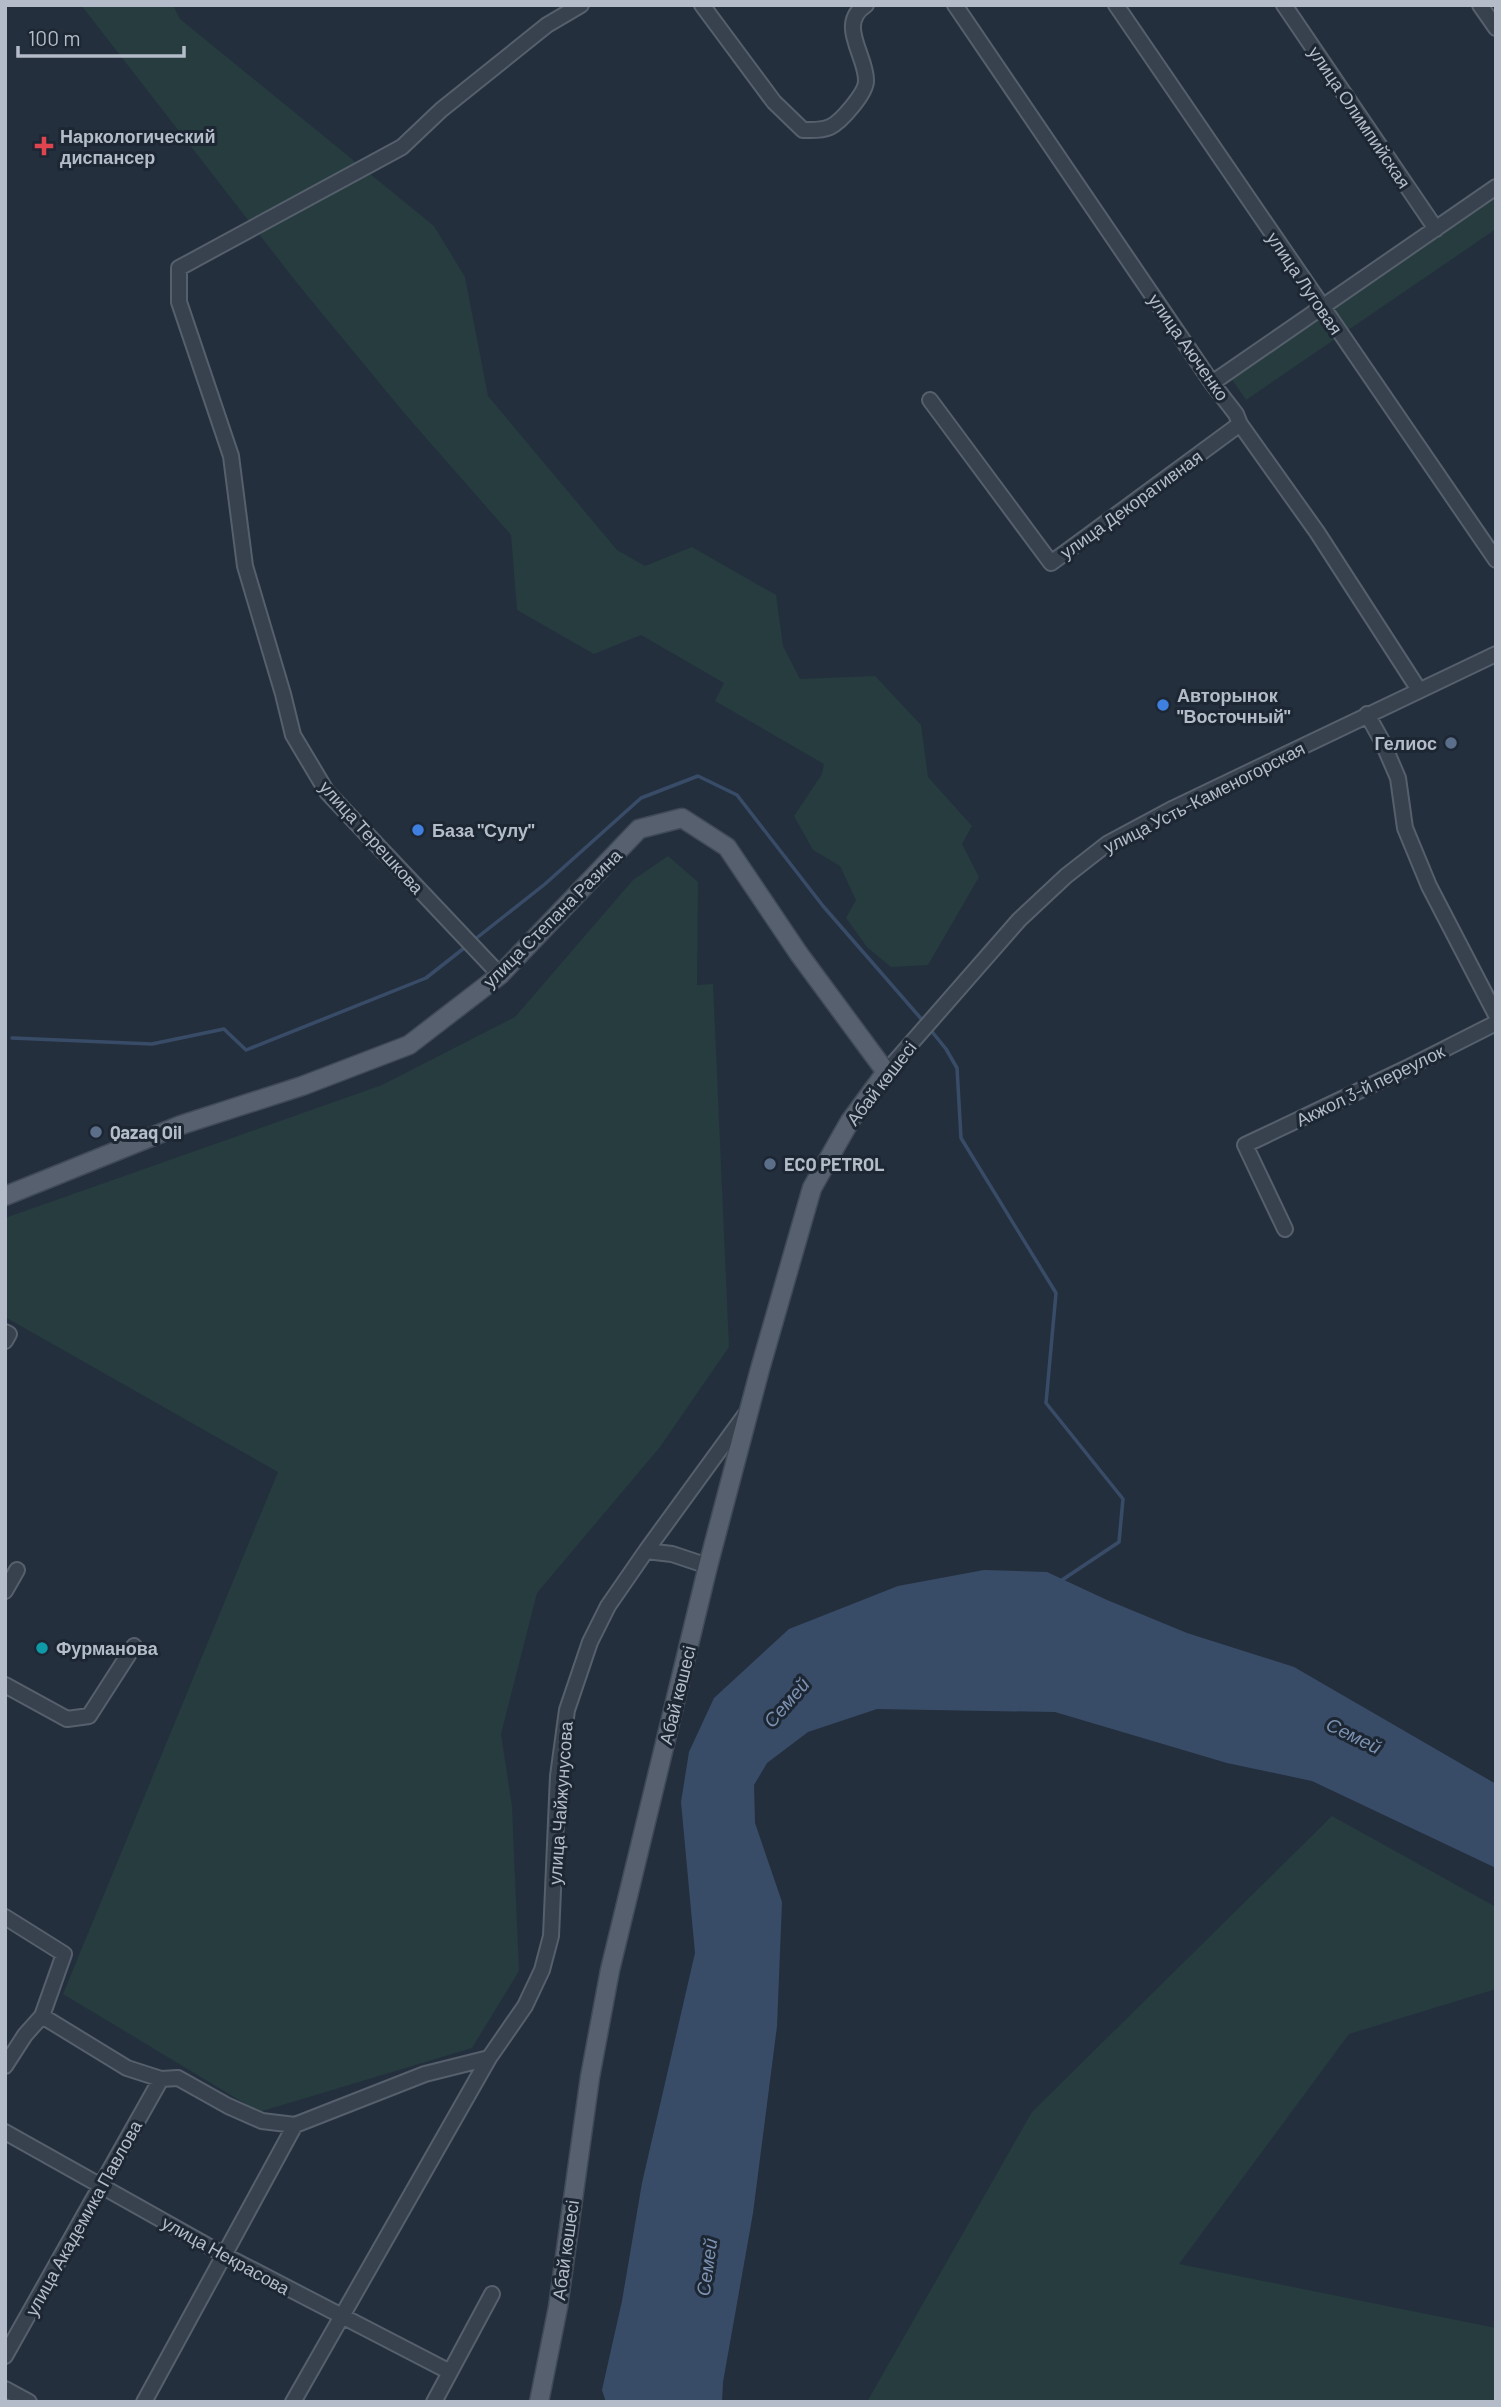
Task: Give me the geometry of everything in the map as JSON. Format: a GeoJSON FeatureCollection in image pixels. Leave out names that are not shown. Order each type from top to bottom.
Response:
{"type":"FeatureCollection","features":[{"type":"Feature","properties":{"kind":"main road","name":"улица Степана Разина"},"geometry":{"type":"LineString","coordinates":[[5,1196],[180,1125],[302,1086],[409,1045],[500,975],[639,829],[682,818],[727,847],[800,954],[886,1072]]}},
{"type":"Feature","properties":{"kind":"main road","name":"Абай көшесі"},"geometry":{"type":"LineString","coordinates":[[539,2402],[558,2307],[590,2077],[610,1970],[708,1566],[812,1188],[850,1121],[886,1072]]}},
{"type":"Feature","properties":{"kind":"street","name":"улица Терешкова"},"geometry":{"type":"LineString","coordinates":[[500,975],[327,792],[293,735],[245,566],[231,456],[179,302],[179,268],[402,147],[441,110],[547,25],[581,5]]}},
{"type":"Feature","properties":{"kind":"street"},"geometry":{"type":"LineString","coordinates":[[702,5],[774,102],[803,130],[815,131],[832,127],[859,99],[866,82],[863,62],[853,40],[853,26],[866,5]]}},
{"type":"Feature","properties":{"kind":"street","name":"улица Аюченко"},"geometry":{"type":"LineString","coordinates":[[955,5],[1212,383],[1236,414],[1240,424],[1317,532],[1419,690]]}},
{"type":"Feature","properties":{"kind":"street","name":"улица Луговая"},"geometry":{"type":"LineString","coordinates":[[1116,5],[1496,559]]}},
{"type":"Feature","properties":{"kind":"street","name":"улица Олимпийская"},"geometry":{"type":"LineString","coordinates":[[1284,5],[1436,229]]}},
{"type":"Feature","properties":{"kind":"street"},"geometry":{"type":"LineString","coordinates":[[1480,5],[1496,28]]}},
{"type":"Feature","properties":{"kind":"street"},"geometry":{"type":"LineString","coordinates":[[1212,383],[1496,187]]}},
{"type":"Feature","properties":{"kind":"street","name":"улица Декоративная"},"geometry":{"type":"LineString","coordinates":[[930,400],[1051,563],[1240,424]]}},
{"type":"Feature","properties":{"kind":"street","name":"улица Усть-Каменогорская"},"geometry":{"type":"LineString","coordinates":[[925,1029],[1028,911],[1107,844],[1174,808],[1496,654]]}},
{"type":"Feature","properties":{"kind":"street"},"geometry":{"type":"LineString","coordinates":[[1367,715],[1398,778],[1405,828],[1429,886],[1496,1015]]}},
{"type":"Feature","properties":{"kind":"street","name":"Акжол 3-й переулок"},"geometry":{"type":"LineString","coordinates":[[1285,1229],[1245,1145],[1496,1023]]}},
{"type":"Feature","properties":{"kind":"street","name":"Абай көшесі"},"geometry":{"type":"LineString","coordinates":[[886,1072],[925,1029]]}},
{"type":"Feature","properties":{"kind":"street"},"geometry":{"type":"LineString","coordinates":[[5,1332],[9,1334],[5,1341]]}},
{"type":"Feature","properties":{"kind":"street","name":"улица Чайжунусова"},"geometry":{"type":"LineString","coordinates":[[293,2402],[489,2058],[525,2006],[542,1970],[551,1936],[558,1776],[568,1710],[590,1642],[608,1606],[751,1407]]}},
{"type":"Feature","properties":{"kind":"street"},"geometry":{"type":"LineString","coordinates":[[646,1551],[672,1554],[708,1566]]}},
{"type":"Feature","properties":{"kind":"street"},"geometry":{"type":"LineString","coordinates":[[5,1591],[17,1570]]}},
{"type":"Feature","properties":{"kind":"street"},"geometry":{"type":"LineString","coordinates":[[5,1685],[67,1719],[89,1716],[134,1646]]}},
{"type":"Feature","properties":{"kind":"street"},"geometry":{"type":"LineString","coordinates":[[5,1917],[64,1954],[42,2016],[25,2035],[5,2066]]}},
{"type":"Feature","properties":{"kind":"street"},"geometry":{"type":"LineString","coordinates":[[42,2016],[127,2068],[161,2079],[178,2078],[228,2106],[262,2121],[295,2125],[425,2074],[489,2058]]}},
{"type":"Feature","properties":{"kind":"street","name":"улица Академика Павлова"},"geometry":{"type":"LineString","coordinates":[[5,2356],[161,2079]]}},
{"type":"Feature","properties":{"kind":"street"},"geometry":{"type":"LineString","coordinates":[[144,2402],[226,2256],[295,2125]]}},
{"type":"Feature","properties":{"kind":"street","name":"улица Некрасова"},"geometry":{"type":"LineString","coordinates":[[5,2132],[226,2256],[450,2372]]}},
{"type":"Feature","properties":{"kind":"street"},"geometry":{"type":"LineString","coordinates":[[434,2402],[492,2294]]}},
{"type":"Feature","properties":{"kind":"street"},"geometry":{"type":"LineString","coordinates":[[5,2389],[29,2402]]}},
{"type":"Feature","properties":{"kind":"green space"},"geometry":{"type":"Polygon","coordinates":[[[81,5],[173,5],[180,19],[434,226],[465,277],[488,396],[617,550],[645,566],[692,547],[776,595],[783,646],[800,679],[875,676],[921,725],[928,777],[972,826],[962,844],[979,877],[928,965],[891,967],[867,947],[846,918],[856,900],[840,866],[813,850],[794,816],[822,774],[824,764],[715,701],[724,683],[641,635],[594,654],[517,610],[511,535],[405,414],[297,283],[81,5]]]}},
{"type":"Feature","properties":{"kind":"green space"},"geometry":{"type":"Polygon","coordinates":[[[1496,189],[1496,229],[1246,400],[1227,372],[1496,189]]]}},
{"type":"Feature","properties":{"kind":"green space"},"geometry":{"type":"Polygon","coordinates":[[[668,856],[698,882],[697,985],[713,984],[729,1347],[660,1447],[537,1593],[501,1734],[512,1807],[519,1971],[472,2048],[259,2112],[63,1994],[278,1472],[5,1317],[5,1218],[382,1085],[515,1017],[633,880],[668,856]]]}},
{"type":"Feature","properties":{"kind":"green space"},"geometry":{"type":"Polygon","coordinates":[[[1332,1816],[1496,1907],[1496,1989],[1349,2034],[1179,2264],[1496,2328],[1496,2402],[867,2402],[1032,2112],[1332,1816]]]}},
{"type":"Feature","properties":{"kind":"water","name":"Семей"},"geometry":{"type":"Polygon","coordinates":[[[984,1570],[1047,1572],[1187,1633],[1294,1667],[1496,1784],[1496,1868],[1312,1781],[1227,1763],[1055,1712],[877,1709],[808,1732],[767,1763],[754,1785],[755,1823],[782,1902],[777,2026],[753,2213],[723,2382],[722,2402],[606,2402],[602,2390],[622,2301],[642,2183],[695,1953],[681,1802],[689,1752],[714,1698],[789,1629],[898,1586],[984,1570]]]}},
{"type":"Feature","properties":{"kind":"waterway"},"geometry":{"type":"LineString","coordinates":[[474,940],[545,884],[641,798],[698,776],[737,795],[823,906],[924,1022]]}},
{"type":"Feature","properties":{"kind":"waterway"},"geometry":{"type":"LineString","coordinates":[[12,1038],[152,1044],[224,1029],[246,1050],[426,978],[468,945]]}},
{"type":"Feature","properties":{"kind":"waterway"},"geometry":{"type":"LineString","coordinates":[[929,1028],[957,1068],[961,1138],[1056,1293],[1046,1403],[1123,1499],[1119,1542],[1062,1580]]}},
{"type":"Feature","properties":{"kind":"place","name":"Наркологический диспансер"},"geometry":{"type":"Point","coordinates":[44,146]}},
{"type":"Feature","properties":{"kind":"place","name":"Авторынок \"Восточный\""},"geometry":{"type":"Point","coordinates":[1163,705]}},
{"type":"Feature","properties":{"kind":"place","name":"Гелиос"},"geometry":{"type":"Point","coordinates":[1451,743]}},
{"type":"Feature","properties":{"kind":"place","name":"База \"Сулу\""},"geometry":{"type":"Point","coordinates":[418,830]}},
{"type":"Feature","properties":{"kind":"place","name":"Qazaq Oil"},"geometry":{"type":"Point","coordinates":[96,1132]}},
{"type":"Feature","properties":{"kind":"place","name":"ECO PETROL"},"geometry":{"type":"Point","coordinates":[770,1164]}},
{"type":"Feature","properties":{"kind":"place","name":"Фурманова"},"geometry":{"type":"Point","coordinates":[42,1648]}}]}
